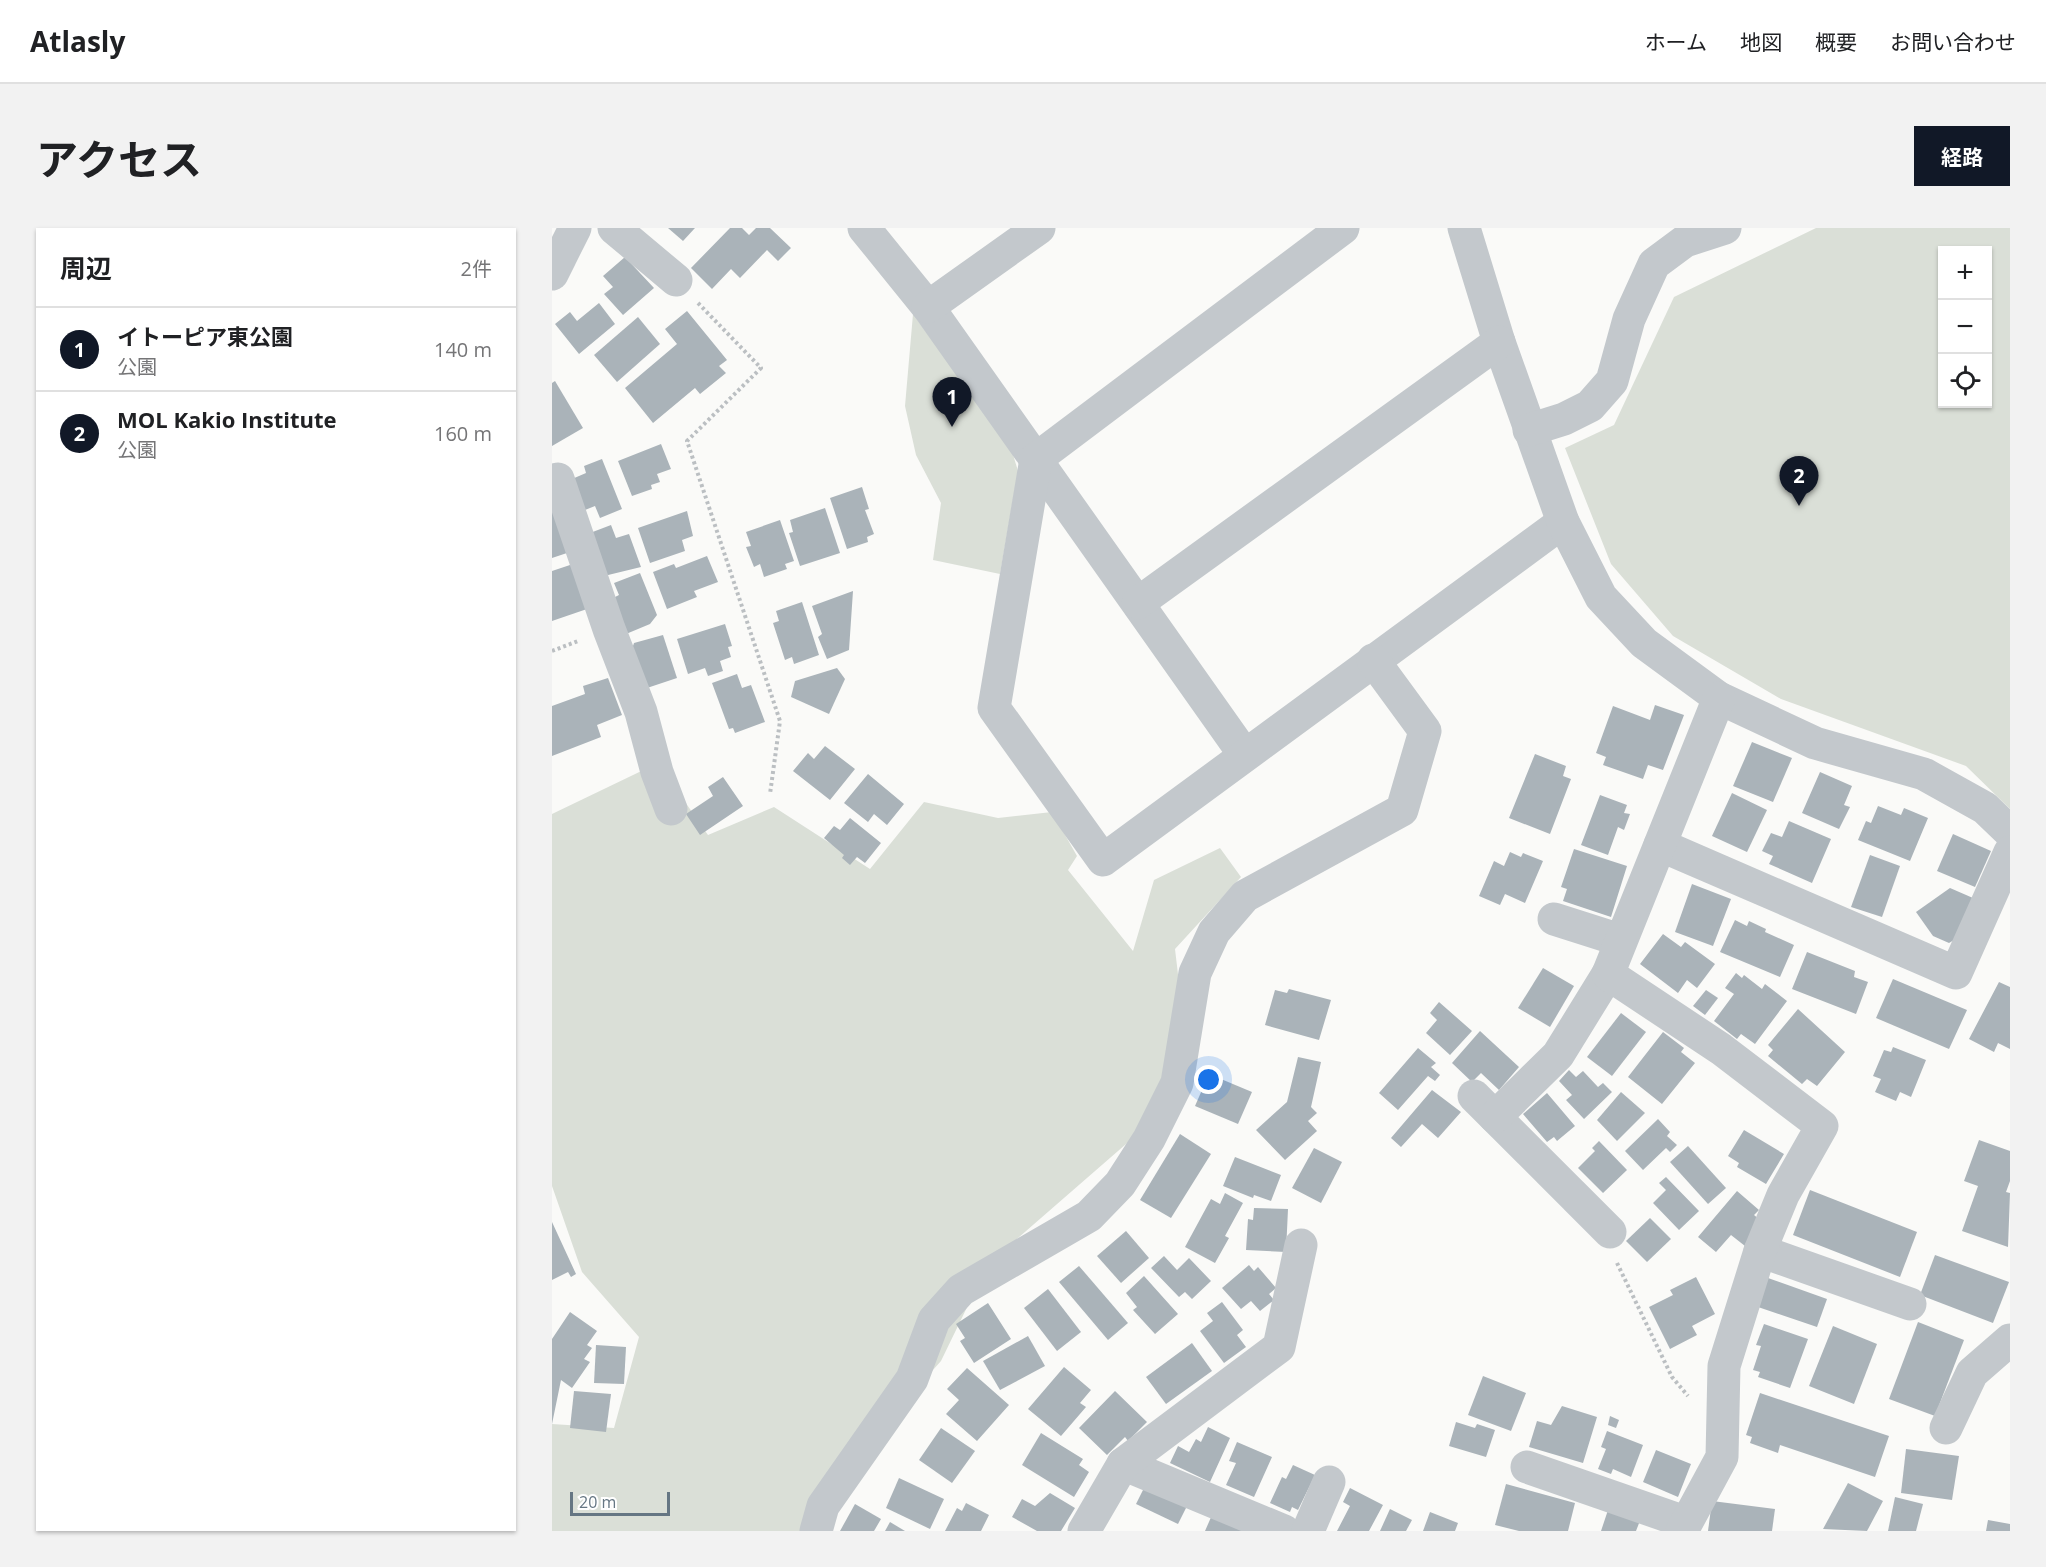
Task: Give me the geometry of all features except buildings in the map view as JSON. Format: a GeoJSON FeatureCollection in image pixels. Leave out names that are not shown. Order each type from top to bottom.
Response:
{"type":"FeatureCollection","features":[{"type":"Feature","properties":{"kind":"street"},"geometry":{"type":"LineString","coordinates":[[552,274],[575,228]]}},
{"type":"Feature","properties":{"kind":"street"},"geometry":{"type":"LineString","coordinates":[[614,228],[676,280]]}},
{"type":"Feature","properties":{"kind":"street"},"geometry":{"type":"LineString","coordinates":[[864,228],[928,307],[1244,754]]}},
{"type":"Feature","properties":{"kind":"street"},"geometry":{"type":"LineString","coordinates":[[928,307],[1039,228]]}},
{"type":"Feature","properties":{"kind":"street"},"geometry":{"type":"LineString","coordinates":[[1343,228],[1036,459],[994,708],[1102,860],[1563,522]]}},
{"type":"Feature","properties":{"kind":"street"},"geometry":{"type":"LineString","coordinates":[[1464,228],[1499,342],[1563,522],[1601,597],[1644,643],[1719,698],[1815,743],[1924,774],[1985,808],[2010,832]]}},
{"type":"Feature","properties":{"kind":"street"},"geometry":{"type":"LineString","coordinates":[[1529,430],[1590,406],[1612,381],[1629,319],[1654,264],[1685,241],[1725,228]]}},
{"type":"Feature","properties":{"kind":"street"},"geometry":{"type":"LineString","coordinates":[[1138,603],[1499,342]]}},
{"type":"Feature","properties":{"kind":"street"},"geometry":{"type":"LineString","coordinates":[[552,481],[558,479],[609,629],[641,712],[657,772],[671,809]]}},
{"type":"Feature","properties":{"kind":"street"},"geometry":{"type":"LineString","coordinates":[[816,1531],[823,1506],[912,1379],[934,1320],[961,1290],[1089,1216],[1120,1184],[1149,1139],[1178,1083],[1195,973],[1214,933],[1245,896],[1402,810],[1425,731],[1373,660]]}},
{"type":"Feature","properties":{"kind":"street"},"geometry":{"type":"LineString","coordinates":[[1610,1232],[1484,1107],[1558,1055],[1608,974],[1719,698]]}},
{"type":"Feature","properties":{"kind":"street"},"geometry":{"type":"LineString","coordinates":[[1660,845],[1956,973],[2010,852]]}},
{"type":"Feature","properties":{"kind":"street"},"geometry":{"type":"LineString","coordinates":[[1554,919],[1620,940]]}},
{"type":"Feature","properties":{"kind":"street"},"geometry":{"type":"LineString","coordinates":[[1527,1467],[1683,1527],[1722,1456],[1724,1366],[1760,1251],[1783,1195],[1822,1126],[1721,1049],[1608,974]]}},
{"type":"Feature","properties":{"kind":"street"},"geometry":{"type":"LineString","coordinates":[[1084,1531],[1123,1464],[1279,1347],[1301,1245]]}},
{"type":"Feature","properties":{"kind":"street"},"geometry":{"type":"LineString","coordinates":[[1760,1251],[1910,1304]]}},
{"type":"Feature","properties":{"kind":"street"},"geometry":{"type":"LineString","coordinates":[[1946,1428],[1972,1373],[2010,1340]]}},
{"type":"Feature","properties":{"kind":"street"},"geometry":{"type":"LineString","coordinates":[[1123,1464],[1284,1531]]}},
{"type":"Feature","properties":{"kind":"street"},"geometry":{"type":"LineString","coordinates":[[1308,1531],[1329,1482]]}},
{"type":"Feature","properties":{"kind":"path"},"geometry":{"type":"LineString","coordinates":[[676,280],[761,368],[687,441],[780,721],[770,794]]}},
{"type":"Feature","properties":{"kind":"path"},"geometry":{"type":"LineString","coordinates":[[1610,1232],[1608,1244],[1672,1377],[1723,1435]]}},
{"type":"Feature","properties":{"kind":"shaded area"},"geometry":{"type":"Polygon","coordinates":[[[1816,228],[2010,228],[2010,809],[1966,766],[1781,699],[1673,636],[1611,564],[1565,448],[1614,425],[1674,297],[1816,228]]]}},
{"type":"Feature","properties":{"kind":"shaded area"},"geometry":{"type":"Polygon","coordinates":[[[913,314],[1011,448],[1018,471],[1000,574],[933,560],[941,503],[916,455],[905,406],[913,314]]]}},
{"type":"Feature","properties":{"kind":"shaded area"},"geometry":{"type":"Polygon","coordinates":[[[658,763],[708,835],[774,807],[870,869],[924,802],[998,818],[1052,812],[1077,856],[1068,870],[1133,951],[1154,880],[1220,848],[1241,877],[1175,949],[1184,1025],[1141,1131],[988,1264],[941,1361],[814,1503],[809,1531],[552,1531],[552,1424],[614,1428],[639,1337],[582,1272],[552,1186],[552,814],[658,763]]]}},
{"type":"Feature","properties":{"kind":"place","name":"イトーピア東公園"},"geometry":{"type":"Point","coordinates":[952,427]}},
{"type":"Feature","properties":{"kind":"place","name":"MOL Kakio Institute"},"geometry":{"type":"Point","coordinates":[1799,506]}}]}
